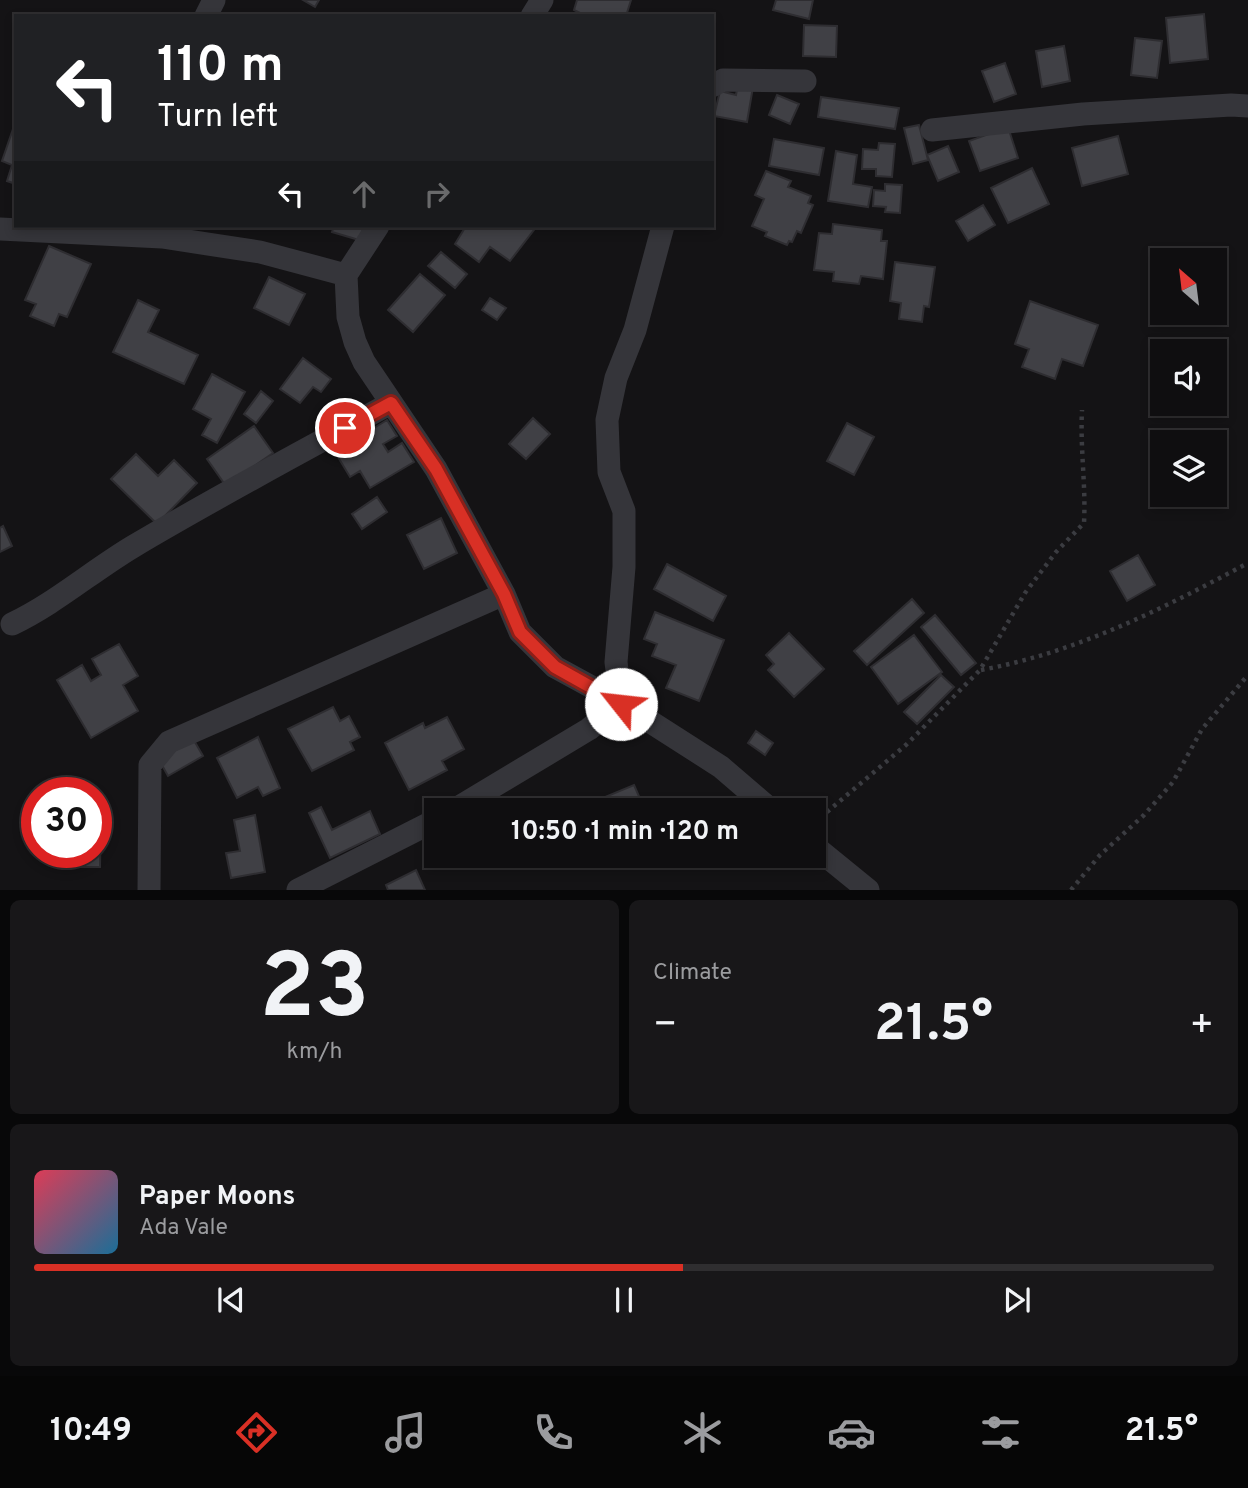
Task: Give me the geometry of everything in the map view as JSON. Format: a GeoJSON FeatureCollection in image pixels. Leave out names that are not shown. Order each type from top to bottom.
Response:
{"type":"FeatureCollection","features":[{"type":"Feature","properties":{"kind":"street"},"geometry":{"type":"LineString","coordinates":[[714,85],[723,80],[805,81]]}},
{"type":"Feature","properties":{"kind":"street"},"geometry":{"type":"LineString","coordinates":[[932,130],[1083,114],[1248,106]]}},
{"type":"Feature","properties":{"kind":"street"},"geometry":{"type":"LineString","coordinates":[[377,228],[346,275],[348,317],[355,342],[364,362],[436,469],[504,594],[520,632],[533,648],[555,667],[621,704],[721,767],[757,798]]}},
{"type":"Feature","properties":{"kind":"street"},"geometry":{"type":"LineString","coordinates":[[621,704],[615,662],[624,567],[625,511],[609,472],[607,420],[616,378],[635,330],[662,228]]}},
{"type":"Feature","properties":{"kind":"street"},"geometry":{"type":"LineString","coordinates":[[0,229],[96,231],[162,237],[260,253],[346,275]]}},
{"type":"Feature","properties":{"kind":"street"},"geometry":{"type":"LineString","coordinates":[[12,625],[47,607],[130,549],[194,511],[391,403]]}},
{"type":"Feature","properties":{"kind":"street"},"geometry":{"type":"LineString","coordinates":[[149,890],[150,765],[169,742],[504,594]]}},
{"type":"Feature","properties":{"kind":"street"},"geometry":{"type":"LineString","coordinates":[[474,798],[589,729],[621,704]]}},
{"type":"Feature","properties":{"kind":"street"},"geometry":{"type":"LineString","coordinates":[[298,890],[424,826]]}},
{"type":"Feature","properties":{"kind":"street"},"geometry":{"type":"LineString","coordinates":[[826,856],[868,890]]}},
{"type":"Feature","properties":{"kind":"path"},"geometry":{"type":"LineString","coordinates":[[826,814],[907,744],[980,670],[1025,593],[1056,552],[1084,523],[1086,485],[1080,450],[1082,410]]}},
{"type":"Feature","properties":{"kind":"path"},"geometry":{"type":"LineString","coordinates":[[980,670],[1026,662],[1087,642],[1163,608],[1248,563]]}},
{"type":"Feature","properties":{"kind":"path"},"geometry":{"type":"LineString","coordinates":[[1071,890],[1100,855],[1144,816],[1173,782],[1202,729],[1248,675]]}},
{"type":"Feature","properties":{"kind":"building"},"geometry":{"type":"Polygon","coordinates":[[[303,0],[319,0],[315,7],[303,0]]]}},
{"type":"Feature","properties":{"kind":"building"},"geometry":{"type":"Polygon","coordinates":[[[577,0],[631,0],[627,14],[582,14],[574,10],[577,0]]]}},
{"type":"Feature","properties":{"kind":"building"},"geometry":{"type":"Polygon","coordinates":[[[776,0],[813,0],[809,19],[773,10],[776,0]]]}},
{"type":"Feature","properties":{"kind":"building"},"geometry":{"type":"Polygon","coordinates":[[[1204,14],[1208,59],[1170,63],[1166,18],[1204,14]]]}},
{"type":"Feature","properties":{"kind":"building"},"geometry":{"type":"Polygon","coordinates":[[[804,25],[837,26],[836,57],[803,56],[804,25]]]}},
{"type":"Feature","properties":{"kind":"building"},"geometry":{"type":"Polygon","coordinates":[[[1135,38],[1162,41],[1157,78],[1131,75],[1135,38]]]}},
{"type":"Feature","properties":{"kind":"building"},"geometry":{"type":"Polygon","coordinates":[[[1064,46],[1070,81],[1042,87],[1036,51],[1064,46]]]}},
{"type":"Feature","properties":{"kind":"building"},"geometry":{"type":"Polygon","coordinates":[[[1005,63],[1016,94],[994,102],[982,71],[1005,63]]]}},
{"type":"Feature","properties":{"kind":"building"},"geometry":{"type":"Polygon","coordinates":[[[738,84],[753,87],[747,122],[714,116],[720,91],[736,95],[738,84]]]}},
{"type":"Feature","properties":{"kind":"building"},"geometry":{"type":"Polygon","coordinates":[[[777,95],[799,104],[790,124],[769,115],[777,95]]]}},
{"type":"Feature","properties":{"kind":"building"},"geometry":{"type":"Polygon","coordinates":[[[821,97],[899,108],[895,129],[818,117],[821,97]]]}},
{"type":"Feature","properties":{"kind":"building"},"geometry":{"type":"Polygon","coordinates":[[[919,125],[928,160],[913,164],[904,128],[919,125]]]}},
{"type":"Feature","properties":{"kind":"building"},"geometry":{"type":"Polygon","coordinates":[[[1008,127],[1018,158],[980,171],[969,141],[1008,127]]]}},
{"type":"Feature","properties":{"kind":"building"},"geometry":{"type":"Polygon","coordinates":[[[14,129],[14,183],[7,181],[12,165],[2,161],[14,129]]]}},
{"type":"Feature","properties":{"kind":"building"},"geometry":{"type":"Polygon","coordinates":[[[1118,136],[1128,174],[1082,186],[1072,148],[1118,136]]]}},
{"type":"Feature","properties":{"kind":"building"},"geometry":{"type":"Polygon","coordinates":[[[774,139],[824,148],[819,175],[769,166],[774,139]]]}},
{"type":"Feature","properties":{"kind":"building"},"geometry":{"type":"Polygon","coordinates":[[[879,143],[895,144],[892,177],[876,176],[876,169],[862,169],[863,149],[878,150],[879,143]]]}},
{"type":"Feature","properties":{"kind":"building"},"geometry":{"type":"Polygon","coordinates":[[[948,146],[959,172],[938,181],[927,155],[948,146]]]}},
{"type":"Feature","properties":{"kind":"building"},"geometry":{"type":"Polygon","coordinates":[[[836,151],[857,155],[853,184],[872,187],[868,207],[828,201],[836,151]]]}},
{"type":"Feature","properties":{"kind":"building"},"geometry":{"type":"Polygon","coordinates":[[[1032,168],[1049,204],[1008,223],[991,188],[1032,168]]]}},
{"type":"Feature","properties":{"kind":"building"},"geometry":{"type":"Polygon","coordinates":[[[766,171],[791,181],[788,187],[811,196],[808,203],[813,205],[801,233],[797,231],[792,242],[789,241],[787,245],[765,236],[767,232],[752,226],[764,199],[755,195],[766,171]]]}},
{"type":"Feature","properties":{"kind":"building"},"geometry":{"type":"Polygon","coordinates":[[[885,184],[902,185],[900,213],[885,212],[886,207],[873,206],[874,190],[885,191],[885,184]]]}},
{"type":"Feature","properties":{"kind":"building"},"geometry":{"type":"Polygon","coordinates":[[[983,205],[995,225],[968,241],[956,221],[983,205]]]}},
{"type":"Feature","properties":{"kind":"building"},"geometry":{"type":"Polygon","coordinates":[[[833,224],[882,230],[881,241],[887,241],[883,279],[861,276],[859,284],[833,281],[834,272],[814,270],[819,233],[832,234],[833,224]]]}},
{"type":"Feature","properties":{"kind":"building"},"geometry":{"type":"Polygon","coordinates":[[[333,228],[364,228],[359,240],[332,232],[333,228]]]}},
{"type":"Feature","properties":{"kind":"building"},"geometry":{"type":"Polygon","coordinates":[[[465,228],[535,228],[510,261],[490,247],[479,262],[455,244],[465,228]]]}},
{"type":"Feature","properties":{"kind":"building"},"geometry":{"type":"Polygon","coordinates":[[[49,246],[91,264],[67,317],[59,314],[54,326],[30,316],[36,304],[25,300],[49,246]]]}},
{"type":"Feature","properties":{"kind":"building"},"geometry":{"type":"Polygon","coordinates":[[[441,252],[467,274],[455,288],[428,266],[441,252]]]}},
{"type":"Feature","properties":{"kind":"building"},"geometry":{"type":"Polygon","coordinates":[[[895,262],[935,267],[929,307],[924,306],[922,322],[899,319],[901,303],[890,301],[895,262]]]}},
{"type":"Feature","properties":{"kind":"building"},"geometry":{"type":"Polygon","coordinates":[[[420,274],[445,295],[413,332],[388,310],[420,274]]]}},
{"type":"Feature","properties":{"kind":"building"},"geometry":{"type":"Polygon","coordinates":[[[269,277],[305,294],[289,325],[254,308],[269,277]]]}},
{"type":"Feature","properties":{"kind":"building"},"geometry":{"type":"Polygon","coordinates":[[[490,298],[506,308],[497,320],[482,310],[490,298]]]}},
{"type":"Feature","properties":{"kind":"building"},"geometry":{"type":"Polygon","coordinates":[[[138,300],[159,310],[148,332],[198,355],[184,384],[113,352],[138,300]]]}},
{"type":"Feature","properties":{"kind":"building"},"geometry":{"type":"Polygon","coordinates":[[[1030,301],[1098,325],[1083,366],[1062,359],[1055,379],[1022,367],[1029,349],[1015,344],[1030,301]]]}},
{"type":"Feature","properties":{"kind":"building"},"geometry":{"type":"Polygon","coordinates":[[[303,358],[331,379],[321,392],[313,387],[300,403],[280,389],[303,358]]]}},
{"type":"Feature","properties":{"kind":"building"},"geometry":{"type":"Polygon","coordinates":[[[212,374],[245,392],[217,443],[202,435],[211,419],[193,409],[212,374]]]}},
{"type":"Feature","properties":{"kind":"building"},"geometry":{"type":"Polygon","coordinates":[[[261,391],[273,401],[256,423],[244,414],[261,391]]]}},
{"type":"Feature","properties":{"kind":"building"},"geometry":{"type":"Polygon","coordinates":[[[533,418],[550,434],[526,459],[509,444],[533,418]]]}},
{"type":"Feature","properties":{"kind":"building"},"geometry":{"type":"Polygon","coordinates":[[[387,420],[397,436],[383,444],[388,452],[402,443],[414,462],[370,488],[360,471],[350,477],[335,452],[387,420]]]}},
{"type":"Feature","properties":{"kind":"building"},"geometry":{"type":"Polygon","coordinates":[[[847,423],[874,437],[854,475],[827,461],[847,423]]]}},
{"type":"Feature","properties":{"kind":"building"},"geometry":{"type":"Polygon","coordinates":[[[254,426],[273,453],[226,486],[207,459],[254,426]]]}},
{"type":"Feature","properties":{"kind":"building"},"geometry":{"type":"Polygon","coordinates":[[[136,454],[158,476],[174,460],[197,483],[157,524],[111,479],[136,454]]]}},
{"type":"Feature","properties":{"kind":"building"},"geometry":{"type":"Polygon","coordinates":[[[377,497],[387,512],[362,529],[352,514],[377,497]]]}},
{"type":"Feature","properties":{"kind":"building"},"geometry":{"type":"Polygon","coordinates":[[[441,518],[457,553],[424,569],[407,535],[441,518]]]}},
{"type":"Feature","properties":{"kind":"building"},"geometry":{"type":"Polygon","coordinates":[[[3,526],[12,546],[0,552],[0,528],[3,526]]]}},
{"type":"Feature","properties":{"kind":"building"},"geometry":{"type":"Polygon","coordinates":[[[1138,555],[1155,585],[1127,601],[1110,571],[1138,555]]]}},
{"type":"Feature","properties":{"kind":"building"},"geometry":{"type":"Polygon","coordinates":[[[667,564],[726,596],[713,621],[654,589],[667,564]]]}},
{"type":"Feature","properties":{"kind":"building"},"geometry":{"type":"Polygon","coordinates":[[[912,599],[924,613],[867,665],[854,651],[912,599]]]}},
{"type":"Feature","properties":{"kind":"building"},"geometry":{"type":"Polygon","coordinates":[[[655,612],[724,640],[699,701],[666,688],[676,665],[652,656],[657,644],[644,639],[655,612]]]}},
{"type":"Feature","properties":{"kind":"building"},"geometry":{"type":"Polygon","coordinates":[[[935,615],[976,663],[961,675],[921,627],[935,615]]]}},
{"type":"Feature","properties":{"kind":"building"},"geometry":{"type":"Polygon","coordinates":[[[789,633],[824,669],[794,697],[768,670],[774,664],[766,655],[789,633]]]}},
{"type":"Feature","properties":{"kind":"building"},"geometry":{"type":"Polygon","coordinates":[[[914,635],[942,672],[898,704],[871,667],[914,635]]]}},
{"type":"Feature","properties":{"kind":"building"},"geometry":{"type":"Polygon","coordinates":[[[119,644],[138,676],[123,685],[138,711],[91,738],[57,680],[82,665],[91,681],[101,675],[92,659],[119,644]]]}},
{"type":"Feature","properties":{"kind":"building"},"geometry":{"type":"Polygon","coordinates":[[[941,675],[954,687],[917,724],[904,712],[941,675]]]}},
{"type":"Feature","properties":{"kind":"building"},"geometry":{"type":"Polygon","coordinates":[[[333,707],[340,721],[349,716],[360,737],[350,742],[354,750],[312,771],[288,729],[333,707]]]}},
{"type":"Feature","properties":{"kind":"building"},"geometry":{"type":"Polygon","coordinates":[[[447,717],[464,749],[442,761],[447,770],[409,790],[385,743],[423,723],[425,728],[447,717]]]}},
{"type":"Feature","properties":{"kind":"building"},"geometry":{"type":"Polygon","coordinates":[[[756,731],[773,743],[765,755],[748,743],[756,731]]]}},
{"type":"Feature","properties":{"kind":"building"},"geometry":{"type":"Polygon","coordinates":[[[192,737],[203,756],[168,776],[158,758],[192,737]]]}},
{"type":"Feature","properties":{"kind":"building"},"geometry":{"type":"Polygon","coordinates":[[[258,737],[280,788],[263,796],[258,787],[237,798],[217,758],[258,737]]]}},
{"type":"Feature","properties":{"kind":"building"},"geometry":{"type":"Polygon","coordinates":[[[634,785],[640,798],[603,798],[634,785]]]}},
{"type":"Feature","properties":{"kind":"building"},"geometry":{"type":"Polygon","coordinates":[[[321,807],[332,830],[370,811],[380,834],[330,858],[309,813],[321,807]]]}},
{"type":"Feature","properties":{"kind":"building"},"geometry":{"type":"Polygon","coordinates":[[[255,815],[265,872],[231,878],[226,853],[240,851],[234,820],[255,815]]]}},
{"type":"Feature","properties":{"kind":"building"},"geometry":{"type":"Polygon","coordinates":[[[416,870],[425,890],[388,890],[386,885],[416,870]]]}},
{"type":"Feature","properties":{"kind":"route"},"geometry":{"type":"LineString","coordinates":[[345,428],[391,403],[436,469],[504,594],[520,632],[533,648],[555,667],[621,704]]}}]}
